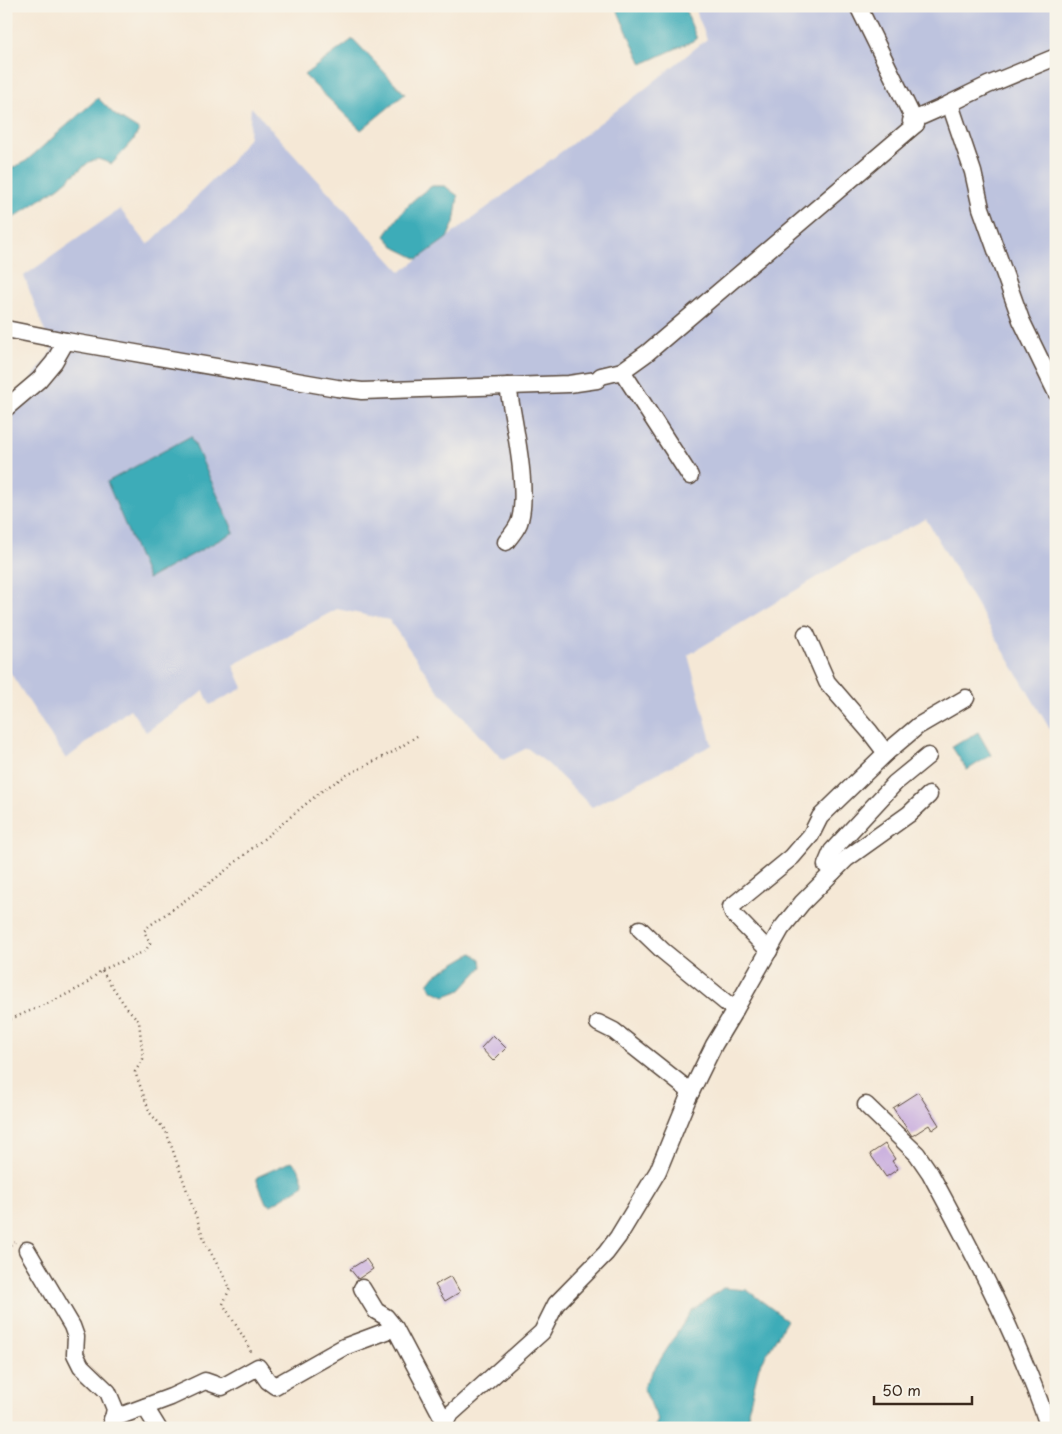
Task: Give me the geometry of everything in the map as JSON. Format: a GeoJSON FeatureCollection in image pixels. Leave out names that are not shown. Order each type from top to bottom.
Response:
{"type":"FeatureCollection","features":[{"type":"Feature","properties":{"kind":"street"},"geometry":{"type":"LineString","coordinates":[[858,6],[916,124]]}},
{"type":"Feature","properties":{"kind":"street"},"geometry":{"type":"LineString","coordinates":[[916,124],[911,121],[988,85],[1056,57]]}},
{"type":"Feature","properties":{"kind":"street"},"geometry":{"type":"LineString","coordinates":[[950,104],[973,172],[981,208],[1021,320],[1056,392]]}},
{"type":"Feature","properties":{"kind":"street"},"geometry":{"type":"LineString","coordinates":[[6,329],[353,390],[569,384],[596,380],[601,376],[622,371],[647,353],[916,124]]}},
{"type":"Feature","properties":{"kind":"street"},"geometry":{"type":"LineString","coordinates":[[6,408],[39,380],[54,362],[66,341]]}},
{"type":"Feature","properties":{"kind":"street"},"geometry":{"type":"LineString","coordinates":[[622,371],[690,476]]}},
{"type":"Feature","properties":{"kind":"street"},"geometry":{"type":"LineString","coordinates":[[506,542],[518,525],[522,510],[521,467],[508,386]]}},
{"type":"Feature","properties":{"kind":"street"},"geometry":{"type":"LineString","coordinates":[[806,634],[827,682],[870,732],[886,754]]}},
{"type":"Feature","properties":{"kind":"street"},"geometry":{"type":"LineString","coordinates":[[769,951],[733,914],[731,907],[792,857],[811,835],[820,818],[886,754],[918,726],[966,698]]}},
{"type":"Feature","properties":{"kind":"street"},"geometry":{"type":"LineString","coordinates":[[833,872],[826,865],[832,851],[896,783],[928,756]]}},
{"type":"Feature","properties":{"kind":"street"},"geometry":{"type":"LineString","coordinates":[[362,1288],[376,1311],[386,1317],[395,1328],[446,1424],[542,1332],[556,1304],[606,1253],[631,1217],[658,1171],[691,1092],[714,1045],[781,928],[802,903],[833,872],[872,839],[909,814],[929,795]]}},
{"type":"Feature","properties":{"kind":"street"},"geometry":{"type":"LineString","coordinates":[[640,929],[663,951],[735,1010]]}},
{"type":"Feature","properties":{"kind":"street"},"geometry":{"type":"LineString","coordinates":[[598,1023],[614,1031],[691,1092]]}},
{"type":"Feature","properties":{"kind":"street"},"geometry":{"type":"LineString","coordinates":[[866,1105],[917,1154],[930,1173],[994,1298],[1037,1392],[1049,1428]]}},
{"type":"Feature","properties":{"kind":"street"},"geometry":{"type":"LineString","coordinates":[[27,1250],[72,1326],[76,1337],[75,1354],[81,1366],[101,1385],[112,1400],[115,1408],[111,1424]]}},
{"type":"Feature","properties":{"kind":"street"},"geometry":{"type":"LineString","coordinates":[[111,1424],[205,1381],[222,1387],[258,1367],[268,1381],[275,1386],[344,1347],[395,1328]]}},
{"type":"Feature","properties":{"kind":"street"},"geometry":{"type":"LineString","coordinates":[[146,1407],[158,1428]]}},
{"type":"Feature","properties":{"kind":"path"},"geometry":{"type":"LineString","coordinates":[[6,1021],[83,986],[102,970],[146,950],[150,943],[144,931],[149,926],[215,879],[323,790],[347,775],[392,752],[420,734]]}},
{"type":"Feature","properties":{"kind":"path"},"geometry":{"type":"LineString","coordinates":[[102,970],[126,1007],[139,1021],[143,1059],[135,1072],[150,1113],[166,1131],[205,1242],[230,1288],[222,1304],[244,1338],[258,1367]]}},
{"type":"Feature","properties":{"kind":"shaded area"},"geometry":{"type":"Polygon","coordinates":[[[694,6],[1056,6],[1056,729],[1051,731],[926,519],[856,554],[688,655],[712,745],[592,807],[547,763],[527,748],[503,760],[438,690],[389,620],[337,609],[233,665],[243,688],[210,705],[204,691],[146,732],[130,709],[66,759],[6,666],[6,627],[11,622],[6,615],[6,414],[52,351],[24,276],[120,209],[148,245],[231,162],[249,137],[251,107],[401,272],[641,92],[707,39],[694,6]]]}},
{"type":"Feature","properties":{"kind":"water"},"geometry":{"type":"Polygon","coordinates":[[[615,6],[684,6],[697,39],[642,64],[615,6]]]}},
{"type":"Feature","properties":{"kind":"water"},"geometry":{"type":"Polygon","coordinates":[[[353,39],[405,94],[361,130],[304,75],[353,39]]]}},
{"type":"Feature","properties":{"kind":"water"},"geometry":{"type":"Polygon","coordinates":[[[98,98],[115,115],[139,130],[133,141],[112,164],[98,159],[89,162],[59,187],[6,223],[8,184],[6,171],[26,161],[98,98]]]}},
{"type":"Feature","properties":{"kind":"water"},"geometry":{"type":"Polygon","coordinates":[[[432,186],[445,186],[458,196],[454,223],[447,238],[418,259],[396,248],[385,236],[406,208],[432,186]]]}},
{"type":"Feature","properties":{"kind":"water"},"geometry":{"type":"Polygon","coordinates":[[[191,436],[234,532],[148,579],[107,482],[191,436]]]}},
{"type":"Feature","properties":{"kind":"water"},"geometry":{"type":"Polygon","coordinates":[[[978,732],[991,755],[967,770],[952,747],[978,732]]]}},
{"type":"Feature","properties":{"kind":"water"},"geometry":{"type":"Polygon","coordinates":[[[472,953],[481,959],[482,967],[461,990],[445,996],[433,991],[428,984],[435,975],[472,953]]]}},
{"type":"Feature","properties":{"kind":"water"},"geometry":{"type":"Polygon","coordinates":[[[292,1161],[299,1169],[304,1185],[271,1205],[266,1203],[257,1177],[292,1161]]]}},
{"type":"Feature","properties":{"kind":"water"},"geometry":{"type":"Polygon","coordinates":[[[723,1288],[747,1290],[787,1320],[759,1367],[748,1411],[751,1428],[654,1428],[658,1420],[643,1387],[691,1311],[723,1288]]]}},
{"type":"Feature","properties":{"kind":"building"},"geometry":{"type":"Polygon","coordinates":[[[493,1035],[506,1048],[493,1061],[481,1048],[493,1035]]]}},
{"type":"Feature","properties":{"kind":"building"},"geometry":{"type":"Polygon","coordinates":[[[918,1092],[939,1125],[932,1130],[929,1125],[912,1136],[893,1108],[918,1092]]]}},
{"type":"Feature","properties":{"kind":"building"},"geometry":{"type":"Polygon","coordinates":[[[885,1144],[895,1159],[892,1161],[898,1169],[886,1177],[870,1154],[885,1144]]]}},
{"type":"Feature","properties":{"kind":"building"},"geometry":{"type":"Polygon","coordinates":[[[366,1259],[373,1269],[358,1279],[350,1269],[366,1259]]]}},
{"type":"Feature","properties":{"kind":"building"},"geometry":{"type":"Polygon","coordinates":[[[451,1276],[460,1292],[445,1301],[435,1285],[451,1276]]]}}]}
